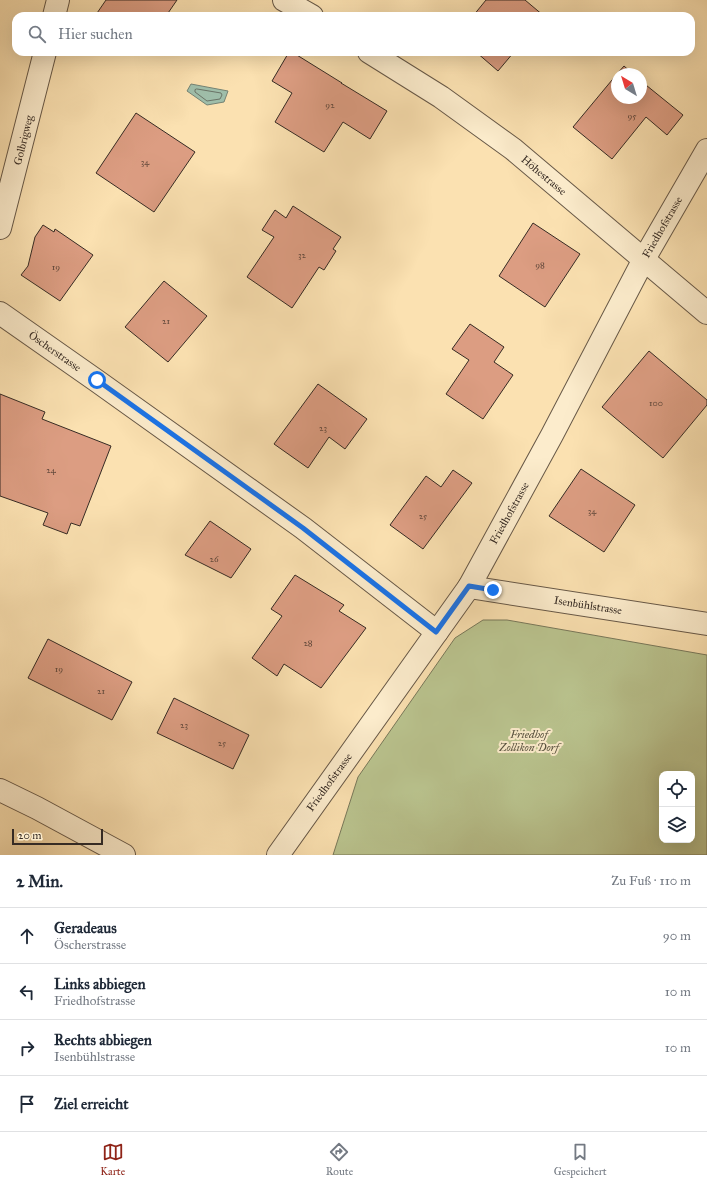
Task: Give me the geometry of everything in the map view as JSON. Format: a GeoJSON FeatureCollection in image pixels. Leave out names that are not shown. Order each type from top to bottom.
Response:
{"type":"FeatureCollection","features":[{"type":"Feature","properties":{"kind":"street"},"geometry":{"type":"LineString","coordinates":[[55,12],[58,0]]}},
{"type":"Feature","properties":{"kind":"street"},"geometry":{"type":"LineString","coordinates":[[284,0],[305,12]]}},
{"type":"Feature","properties":{"kind":"street","name":"Golbrigweg"},"geometry":{"type":"LineString","coordinates":[[0,228],[44,56]]}},
{"type":"Feature","properties":{"kind":"street","name":"Höhestrasse"},"geometry":{"type":"LineString","coordinates":[[375,56],[440,97],[513,148],[707,313]]}},
{"type":"Feature","properties":{"kind":"street","name":"Friedhofstrasse"},"geometry":{"type":"LineString","coordinates":[[278,855],[469,586],[552,435],[644,259],[707,150]]}},
{"type":"Feature","properties":{"kind":"street","name":"Öscherstrasse"},"geometry":{"type":"LineString","coordinates":[[0,313],[97,380],[303,528],[436,632]]}},
{"type":"Feature","properties":{"kind":"street","name":"Isenbühlstrasse"},"geometry":{"type":"LineString","coordinates":[[469,586],[707,624]]}},
{"type":"Feature","properties":{"kind":"street"},"geometry":{"type":"LineString","coordinates":[[0,790],[37,808],[124,855]]}},
{"type":"Feature","properties":{"kind":"green space","name":"Friedhof Zollikon Dorf"},"geometry":{"type":"Polygon","coordinates":[[[483,620],[507,620],[707,655],[707,855],[333,855],[358,777],[455,638],[483,620]]]}},
{"type":"Feature","properties":{"kind":"water"},"geometry":{"type":"Polygon","coordinates":[[[191,84],[228,91],[224,102],[207,105],[187,91],[191,84]]]}},
{"type":"Feature","properties":{"kind":"building"},"geometry":{"type":"Polygon","coordinates":[[[106,0],[177,0],[169,12],[98,12],[106,0]]]}},
{"type":"Feature","properties":{"kind":"building"},"geometry":{"type":"Polygon","coordinates":[[[486,0],[525,0],[539,12],[476,12],[486,0]]]}},
{"type":"Feature","properties":{"kind":"building"},"geometry":{"type":"Polygon","coordinates":[[[287,56],[298,56],[387,111],[370,139],[343,122],[324,152],[275,122],[292,93],[272,81],[287,56]]]}},
{"type":"Feature","properties":{"kind":"building"},"geometry":{"type":"Polygon","coordinates":[[[481,56],[511,56],[498,71],[481,56]]]}},
{"type":"Feature","properties":{"kind":"building"},"geometry":{"type":"Polygon","coordinates":[[[611,81],[611,104],[647,104],[647,86],[683,115],[667,135],[646,117],[612,159],[573,127],[611,81]]]}},
{"type":"Feature","properties":{"kind":"building"},"geometry":{"type":"Polygon","coordinates":[[[136,113],[195,152],[154,212],[96,173],[136,113]]]}},
{"type":"Feature","properties":{"kind":"building"},"geometry":{"type":"Polygon","coordinates":[[[293,206],[341,237],[333,249],[336,251],[324,270],[319,267],[292,308],[247,277],[274,237],[262,230],[275,210],[286,218],[293,206]]]}},
{"type":"Feature","properties":{"kind":"building"},"geometry":{"type":"Polygon","coordinates":[[[533,223],[580,254],[545,307],[499,276],[533,223]]]}},
{"type":"Feature","properties":{"kind":"building"},"geometry":{"type":"Polygon","coordinates":[[[43,225],[54,232],[55,229],[93,255],[60,301],[21,275],[28,266],[35,237],[43,225]]]}},
{"type":"Feature","properties":{"kind":"building"},"geometry":{"type":"Polygon","coordinates":[[[164,281],[207,316],[168,362],[125,327],[164,281]]]}},
{"type":"Feature","properties":{"kind":"building"},"geometry":{"type":"Polygon","coordinates":[[[470,324],[504,347],[494,362],[513,375],[483,419],[446,394],[469,360],[452,349],[470,324]]]}},
{"type":"Feature","properties":{"kind":"building"},"geometry":{"type":"Polygon","coordinates":[[[649,351],[707,400],[707,405],[663,458],[602,407],[649,351]]]}},
{"type":"Feature","properties":{"kind":"building"},"geometry":{"type":"Polygon","coordinates":[[[318,384],[367,419],[345,449],[329,437],[308,468],[274,444],[318,384]]]}},
{"type":"Feature","properties":{"kind":"building"},"geometry":{"type":"Polygon","coordinates":[[[0,394],[45,412],[42,419],[111,446],[80,526],[71,523],[67,534],[43,525],[48,513],[0,496],[0,394]]]}},
{"type":"Feature","properties":{"kind":"building"},"geometry":{"type":"Polygon","coordinates":[[[581,469],[635,505],[604,552],[549,516],[581,469]]]}},
{"type":"Feature","properties":{"kind":"building"},"geometry":{"type":"Polygon","coordinates":[[[453,470],[472,483],[423,549],[390,525],[426,476],[441,487],[453,470]]]}},
{"type":"Feature","properties":{"kind":"building"},"geometry":{"type":"Polygon","coordinates":[[[210,521],[251,549],[231,578],[185,555],[210,521]]]}},
{"type":"Feature","properties":{"kind":"building"},"geometry":{"type":"Polygon","coordinates":[[[295,575],[344,605],[339,611],[366,628],[321,688],[284,664],[277,676],[252,658],[282,616],[271,609],[295,575]]]}},
{"type":"Feature","properties":{"kind":"building"},"geometry":{"type":"Polygon","coordinates":[[[48,639],[132,682],[112,720],[28,678],[48,639]]]}},
{"type":"Feature","properties":{"kind":"building"},"geometry":{"type":"Polygon","coordinates":[[[174,698],[249,735],[233,769],[157,733],[174,698]]]}},
{"type":"Feature","properties":{"kind":"route"},"geometry":{"type":"LineString","coordinates":[[97,380],[303,528],[436,632],[469,586],[493,590]]}}]}
